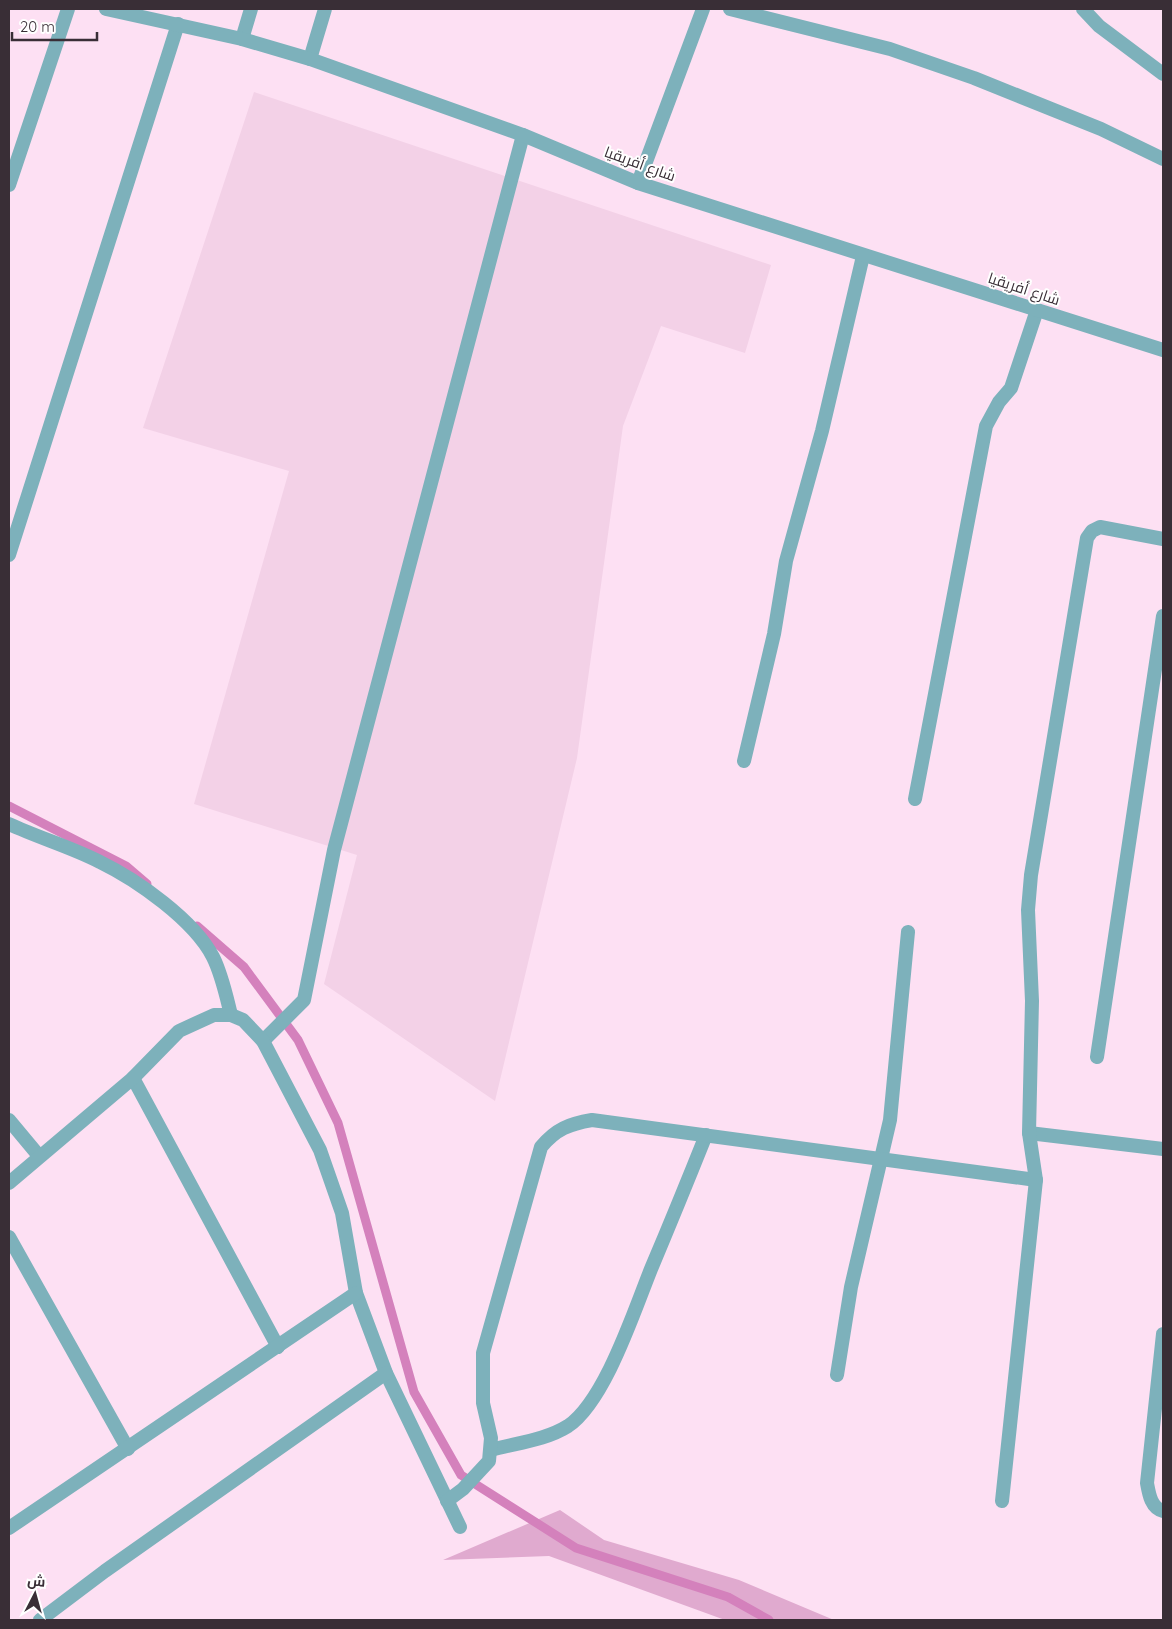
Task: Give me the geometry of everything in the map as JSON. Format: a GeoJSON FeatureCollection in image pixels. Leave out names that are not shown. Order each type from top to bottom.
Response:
{"type":"FeatureCollection","features":[{"type":"Feature","properties":{"kind":"street"},"geometry":{"type":"LineString","coordinates":[[9,184],[68,9]]}},
{"type":"Feature","properties":{"kind":"street","name":"شارع أفريقيا"},"geometry":{"type":"LineString","coordinates":[[106,9],[242,39],[310,59],[523,135],[638,183],[1163,350]]}},
{"type":"Feature","properties":{"kind":"street"},"geometry":{"type":"LineString","coordinates":[[242,39],[251,9]]}},
{"type":"Feature","properties":{"kind":"street"},"geometry":{"type":"LineString","coordinates":[[310,59],[325,9]]}},
{"type":"Feature","properties":{"kind":"street"},"geometry":{"type":"LineString","coordinates":[[638,183],[702,9]]}},
{"type":"Feature","properties":{"kind":"street"},"geometry":{"type":"LineString","coordinates":[[730,9],[890,49],[964,75],[1101,129],[1163,159]]}},
{"type":"Feature","properties":{"kind":"street"},"geometry":{"type":"LineString","coordinates":[[1083,9],[1099,26],[1163,74]]}},
{"type":"Feature","properties":{"kind":"street"},"geometry":{"type":"LineString","coordinates":[[9,555],[178,24]]}},
{"type":"Feature","properties":{"kind":"street"},"geometry":{"type":"LineString","coordinates":[[263,1041],[304,1000],[334,850],[523,135]]}},
{"type":"Feature","properties":{"kind":"street"},"geometry":{"type":"LineString","coordinates":[[744,761],[774,634],[786,561],[822,431],[863,256]]}},
{"type":"Feature","properties":{"kind":"street"},"geometry":{"type":"LineString","coordinates":[[915,799],[986,426],[999,402],[1011,388],[1036,310]]}},
{"type":"Feature","properties":{"kind":"street"},"geometry":{"type":"LineString","coordinates":[[1002,1501],[1036,1180],[1029,1133],[1032,1001],[1028,910],[1031,875],[1087,538],[1092,530],[1100,527],[1163,539]]}},
{"type":"Feature","properties":{"kind":"street"},"geometry":{"type":"LineString","coordinates":[[1097,1057],[1163,616]]}},
{"type":"Feature","properties":{"kind":"street"},"geometry":{"type":"LineString","coordinates":[[9,824],[101,862],[164,904],[191,928],[212,955],[225,990],[231,1015]]}},
{"type":"Feature","properties":{"kind":"street"},"geometry":{"type":"LineString","coordinates":[[837,1375],[851,1287],[890,1120],[908,932]]}},
{"type":"Feature","properties":{"kind":"street"},"geometry":{"type":"LineString","coordinates":[[9,1183],[132,1078],[179,1031],[214,1015],[231,1015],[243,1020],[263,1041],[323,1158],[342,1213],[356,1293],[386,1373],[460,1527]]}},
{"type":"Feature","properties":{"kind":"street"},"geometry":{"type":"LineString","coordinates":[[132,1078],[278,1346]]}},
{"type":"Feature","properties":{"kind":"street"},"geometry":{"type":"LineString","coordinates":[[9,1120],[39,1156]]}},
{"type":"Feature","properties":{"kind":"street"},"geometry":{"type":"LineString","coordinates":[[490,1456],[491,1438],[483,1403],[483,1353],[541,1147],[554,1133],[570,1124],[592,1120],[1036,1180]]}},
{"type":"Feature","properties":{"kind":"street"},"geometry":{"type":"LineString","coordinates":[[1029,1133],[1163,1149]]}},
{"type":"Feature","properties":{"kind":"street"},"geometry":{"type":"LineString","coordinates":[[447,1501],[463,1490],[490,1456],[567,1426],[589,1403],[600,1386],[623,1338],[706,1135]]}},
{"type":"Feature","properties":{"kind":"street"},"geometry":{"type":"LineString","coordinates":[[9,1237],[128,1450]]}},
{"type":"Feature","properties":{"kind":"street"},"geometry":{"type":"LineString","coordinates":[[9,1528],[128,1450],[356,1293]]}},
{"type":"Feature","properties":{"kind":"street"},"geometry":{"type":"LineString","coordinates":[[1163,1334],[1147,1483],[1150,1499],[1158,1510],[1163,1511]]}},
{"type":"Feature","properties":{"kind":"street"},"geometry":{"type":"LineString","coordinates":[[40,1620],[105,1571],[386,1373]]}},
{"type":"Feature","properties":{"kind":"shaded area"},"geometry":{"type":"Polygon","coordinates":[[[254,92],[771,265],[745,353],[661,326],[623,426],[577,758],[495,1101],[324,984],[357,855],[194,804],[289,471],[143,428],[254,92]]]}},
{"type":"Feature","properties":{"kind":"shaded area"},"geometry":{"type":"Polygon","coordinates":[[[560,1510],[604,1540],[739,1580],[834,1620],[725,1620],[549,1556],[443,1560],[560,1510]]]}},
{"type":"Feature","properties":{"kind":"waterway"},"geometry":{"type":"LineString","coordinates":[[9,806],[126,866],[147,884]]}},
{"type":"Feature","properties":{"kind":"waterway"},"geometry":{"type":"LineString","coordinates":[[197,926],[244,967],[298,1040],[338,1123],[414,1392],[461,1475],[576,1548],[728,1597],[769,1620]]}}]}
